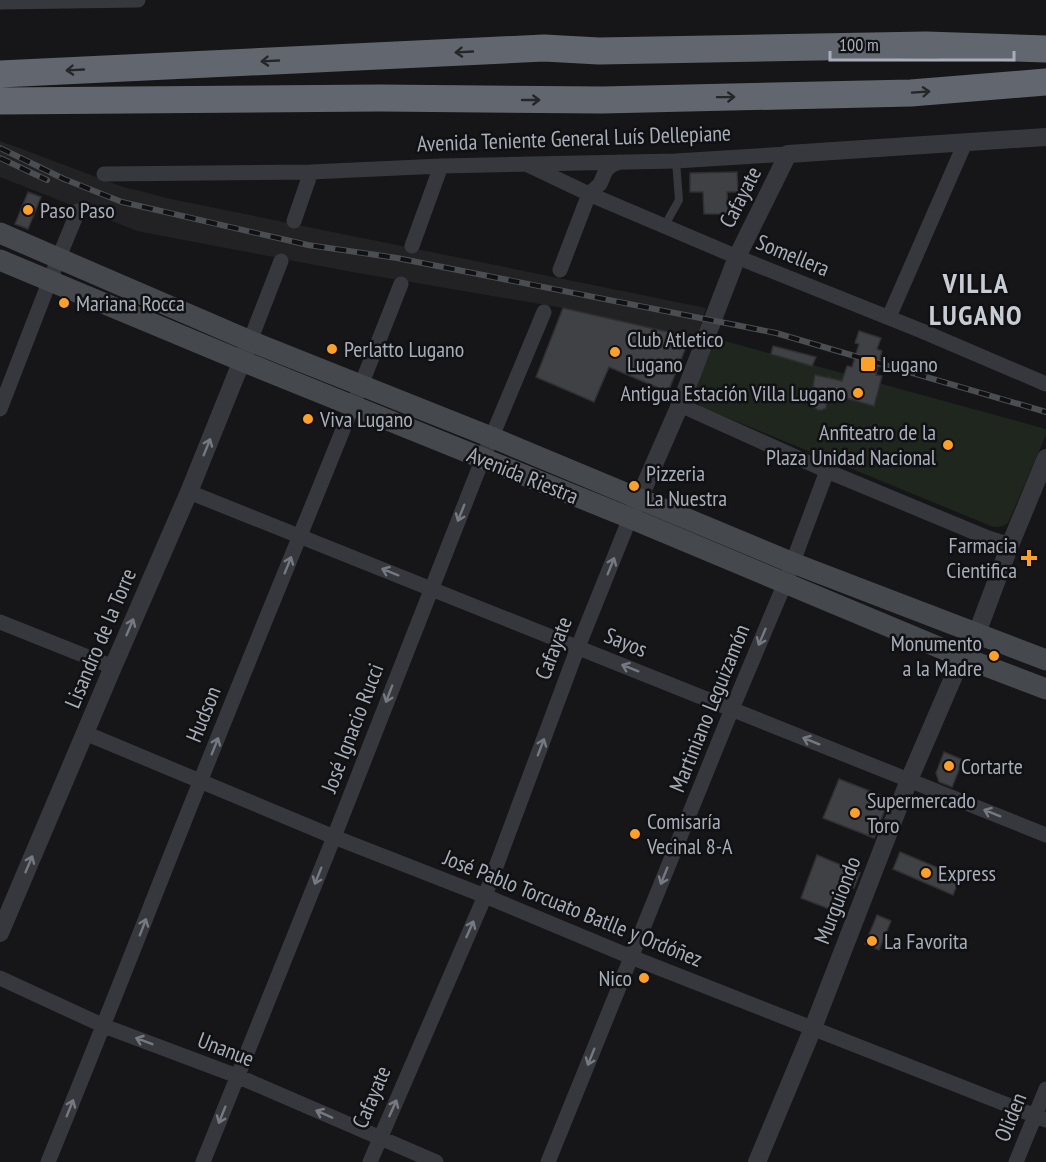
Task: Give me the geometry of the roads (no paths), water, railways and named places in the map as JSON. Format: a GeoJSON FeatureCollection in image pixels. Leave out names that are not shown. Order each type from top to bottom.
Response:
{"type":"FeatureCollection","features":[{"type":"Feature","properties":{"kind":"highway"},"geometry":{"type":"LineString","coordinates":[[0,74],[544,48],[599,51],[926,45],[1046,49]]}},
{"type":"Feature","properties":{"kind":"highway"},"geometry":{"type":"LineString","coordinates":[[0,101],[380,98],[602,100],[911,93],[1046,82]]}},
{"type":"Feature","properties":{"kind":"main road","name":"Avenida Riestra"},"geometry":{"type":"LineString","coordinates":[[0,233],[250,341],[491,437],[793,563],[1046,660]]}},
{"type":"Feature","properties":{"kind":"main road","name":"Avenida Riestra"},"geometry":{"type":"LineString","coordinates":[[0,260],[630,518],[962,657],[1046,688]]}},
{"type":"Feature","properties":{"kind":"street"},"geometry":{"type":"LineString","coordinates":[[0,2],[138,0]]}},
{"type":"Feature","properties":{"kind":"street","name":"Avenida Teniente General Luís Dellepiane"},"geometry":{"type":"LineString","coordinates":[[104,174],[310,172],[441,166],[676,161],[1046,137]]}},
{"type":"Feature","properties":{"kind":"street"},"geometry":{"type":"LineString","coordinates":[[889,317],[965,143]]}},
{"type":"Feature","properties":{"kind":"street","name":"Cafayate"},"geometry":{"type":"LineString","coordinates":[[370,1162],[485,896],[578,647],[630,518],[680,405],[737,257],[788,154]]}},
{"type":"Feature","properties":{"kind":"street"},"geometry":{"type":"LineString","coordinates":[[560,270],[589,194],[600,184],[606,170],[620,162]]}},
{"type":"Feature","properties":{"kind":"street","name":"Somellera"},"geometry":{"type":"LineString","coordinates":[[526,164],[589,194],[737,257],[889,317],[1046,384]]}},
{"type":"Feature","properties":{"kind":"street"},"geometry":{"type":"LineString","coordinates":[[412,246],[441,166]]}},
{"type":"Feature","properties":{"kind":"street"},"geometry":{"type":"LineString","coordinates":[[294,220],[310,172]]}},
{"type":"Feature","properties":{"kind":"street"},"geometry":{"type":"LineString","coordinates":[[0,409],[58,257],[78,212]]}},
{"type":"Feature","properties":{"kind":"street"},"geometry":{"type":"LineString","coordinates":[[250,341],[280,261]]}},
{"type":"Feature","properties":{"kind":"street","name":"Hudson"},"geometry":{"type":"LineString","coordinates":[[48,1162],[362,385],[400,284]]}},
{"type":"Feature","properties":{"kind":"street","name":"José Ignacio Rucci"},"geometry":{"type":"LineString","coordinates":[[204,1162],[430,589],[544,312]]}},
{"type":"Feature","properties":{"kind":"street","name":"Lisandro de la Torre"},"geometry":{"type":"LineString","coordinates":[[2,922],[189,492],[250,341]]}},
{"type":"Feature","properties":{"kind":"street"},"geometry":{"type":"LineString","coordinates":[[680,405],[827,471],[1010,545]]}},
{"type":"Feature","properties":{"kind":"street","name":"Murguiondo"},"geometry":{"type":"LineString","coordinates":[[757,1162],[813,1028],[909,780],[962,657],[977,633],[1046,458]]}},
{"type":"Feature","properties":{"kind":"street","name":"Martiniano Leguizamón"},"geometry":{"type":"LineString","coordinates":[[548,1162],[785,583],[827,471]]}},
{"type":"Feature","properties":{"kind":"street","name":"Sayos"},"geometry":{"type":"LineString","coordinates":[[189,492],[1046,835]]}},
{"type":"Feature","properties":{"kind":"street"},"geometry":{"type":"LineString","coordinates":[[0,622],[113,667]]}},
{"type":"Feature","properties":{"kind":"street","name":"José Pablo Torcuato Batlle y Ordóñez"},"geometry":{"type":"LineString","coordinates":[[86,733],[200,782],[631,957],[1041,1118]]}},
{"type":"Feature","properties":{"kind":"street","name":"Unanue"},"geometry":{"type":"LineString","coordinates":[[0,978],[104,1026],[237,1076],[436,1162]]}},
{"type":"Feature","properties":{"kind":"street","name":"Oliden"},"geometry":{"type":"LineString","coordinates":[[1016,1162],[1041,1118],[1046,1089]]}},
{"type":"Feature","properties":{"kind":"lane"},"geometry":{"type":"LineString","coordinates":[[665,225],[679,200],[676,161]]}},
{"type":"Feature","properties":{"kind":"railway"},"geometry":{"type":"LineString","coordinates":[[0,148],[64,179],[122,202],[308,245],[397,258],[776,333],[1046,412]]}},
{"type":"Feature","properties":{"kind":"railway"},"geometry":{"type":"LineString","coordinates":[[0,158],[47,180]]}},
{"type":"Feature","properties":{"kind":"place","name":"Paso Paso"},"geometry":{"type":"Point","coordinates":[28,210]}},
{"type":"Feature","properties":{"kind":"place","name":"Mariana Rocca"},"geometry":{"type":"Point","coordinates":[64,303]}},
{"type":"Feature","properties":{"kind":"place","name":"Perlatto Lugano"},"geometry":{"type":"Point","coordinates":[332,349]}},
{"type":"Feature","properties":{"kind":"place","name":"Club Atletico Lugano"},"geometry":{"type":"Point","coordinates":[615,352]}},
{"type":"Feature","properties":{"kind":"place","name":"Lugano"},"geometry":{"type":"Point","coordinates":[868,364]}},
{"type":"Feature","properties":{"kind":"place","name":"Antigua Estación Villa Lugano"},"geometry":{"type":"Point","coordinates":[858,393]}},
{"type":"Feature","properties":{"kind":"place","name":"Viva Lugano"},"geometry":{"type":"Point","coordinates":[308,419]}},
{"type":"Feature","properties":{"kind":"place","name":"Anfiteatro de la Plaza Unidad Nacional"},"geometry":{"type":"Point","coordinates":[948,445]}},
{"type":"Feature","properties":{"kind":"place","name":"Pizzeria La Nuestra"},"geometry":{"type":"Point","coordinates":[634,486]}},
{"type":"Feature","properties":{"kind":"place","name":"Farmacia Cientifica"},"geometry":{"type":"Point","coordinates":[1029,558]}},
{"type":"Feature","properties":{"kind":"place","name":"Monumento a la Madre"},"geometry":{"type":"Point","coordinates":[994,656]}},
{"type":"Feature","properties":{"kind":"place","name":"Cortarte"},"geometry":{"type":"Point","coordinates":[949,766]}},
{"type":"Feature","properties":{"kind":"place","name":"Supermercado Toro"},"geometry":{"type":"Point","coordinates":[855,813]}},
{"type":"Feature","properties":{"kind":"place","name":"Comisaría Vecinal 8-A"},"geometry":{"type":"Point","coordinates":[635,834]}},
{"type":"Feature","properties":{"kind":"place","name":"Express"},"geometry":{"type":"Point","coordinates":[926,873]}},
{"type":"Feature","properties":{"kind":"place","name":"La Favorita"},"geometry":{"type":"Point","coordinates":[872,941]}},
{"type":"Feature","properties":{"kind":"place","name":"Nico"},"geometry":{"type":"Point","coordinates":[644,978]}},
{"type":"Feature","properties":{"kind":"district","name":"VILLA LUGANO"},"geometry":{"type":"Point","coordinates":[976,299]}}]}
